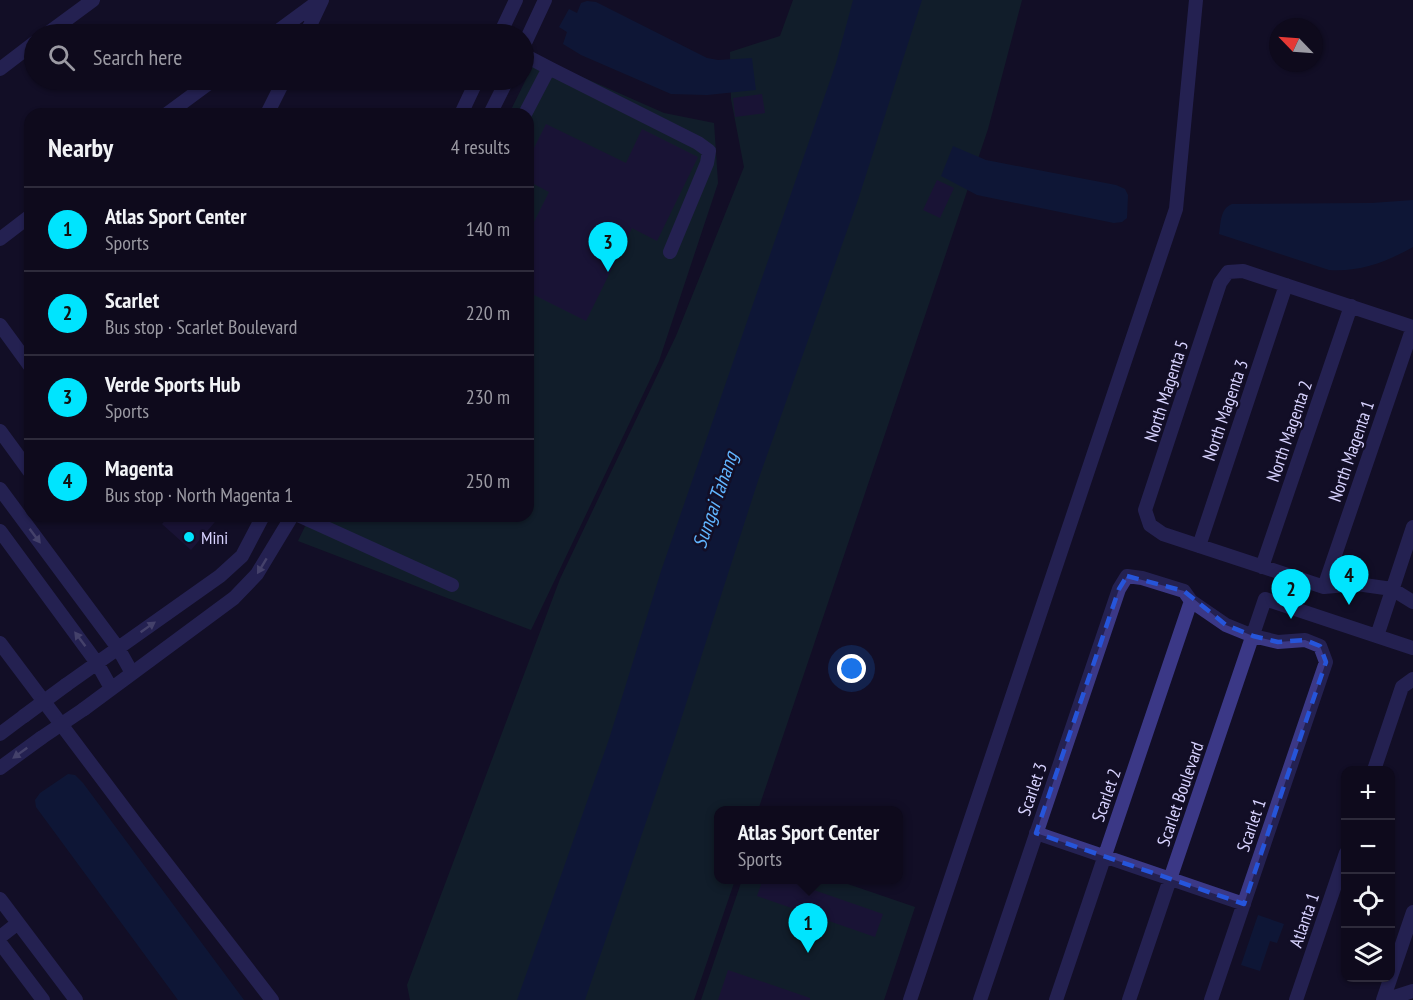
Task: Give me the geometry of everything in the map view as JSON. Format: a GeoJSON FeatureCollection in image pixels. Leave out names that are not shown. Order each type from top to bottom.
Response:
{"type":"FeatureCollection","features":[{"type":"Feature","properties":{"kind":"street"},"geometry":{"type":"LineString","coordinates":[[60,24],[93,0]]}},
{"type":"Feature","properties":{"kind":"street"},"geometry":{"type":"LineString","coordinates":[[288,24],[321,0]]}},
{"type":"Feature","properties":{"kind":"street"},"geometry":{"type":"LineString","coordinates":[[310,24],[321,0]]}},
{"type":"Feature","properties":{"kind":"street"},"geometry":{"type":"LineString","coordinates":[[505,24],[516,0]]}},
{"type":"Feature","properties":{"kind":"street"},"geometry":{"type":"LineString","coordinates":[[534,24],[545,0]]}},
{"type":"Feature","properties":{"kind":"street"},"geometry":{"type":"LineString","coordinates":[[910,1000],[1176,209],[1196,0]]}},
{"type":"Feature","properties":{"kind":"street"},"geometry":{"type":"LineString","coordinates":[[0,69],[24,51]]}},
{"type":"Feature","properties":{"kind":"street"},"geometry":{"type":"LineString","coordinates":[[534,60],[698,143],[708,151],[707,163],[670,252]]}},
{"type":"Feature","properties":{"kind":"street"},"geometry":{"type":"LineString","coordinates":[[528,108],[549,68]]}},
{"type":"Feature","properties":{"kind":"street"},"geometry":{"type":"LineString","coordinates":[[175,108],[199,90]]}},
{"type":"Feature","properties":{"kind":"street"},"geometry":{"type":"LineString","coordinates":[[270,108],[279,90]]}},
{"type":"Feature","properties":{"kind":"street"},"geometry":{"type":"LineString","coordinates":[[463,108],[472,90]]}},
{"type":"Feature","properties":{"kind":"street"},"geometry":{"type":"LineString","coordinates":[[493,108],[502,90]]}},
{"type":"Feature","properties":{"kind":"street"},"geometry":{"type":"LineString","coordinates":[[0,239],[24,221]]}},
{"type":"Feature","properties":{"kind":"street","name":"North Magenta 5"},"geometry":{"type":"LineString","coordinates":[[1199,546],[1162,534],[1150,525],[1145,510],[1220,283],[1228,272],[1243,271],[1286,285]]}},
{"type":"Feature","properties":{"kind":"street"},"geometry":{"type":"LineString","coordinates":[[1286,285],[1413,327]]}},
{"type":"Feature","properties":{"kind":"street","name":"North Magenta 3"},"geometry":{"type":"LineString","coordinates":[[1199,546],[1286,285]]}},
{"type":"Feature","properties":{"kind":"street","name":"North Magenta 2"},"geometry":{"type":"LineString","coordinates":[[1262,567],[1351,306]]}},
{"type":"Feature","properties":{"kind":"street"},"geometry":{"type":"LineString","coordinates":[[0,326],[24,358]]}},
{"type":"Feature","properties":{"kind":"street","name":"North Magenta 1"},"geometry":{"type":"LineString","coordinates":[[1324,587],[1413,327]]}},
{"type":"Feature","properties":{"kind":"street"},"geometry":{"type":"LineString","coordinates":[[0,431],[24,464]]}},
{"type":"Feature","properties":{"kind":"street"},"geometry":{"type":"LineString","coordinates":[[0,489],[24,521]]}},
{"type":"Feature","properties":{"kind":"street"},"geometry":{"type":"LineString","coordinates":[[24,522],[118,648],[132,673]]}},
{"type":"Feature","properties":{"kind":"street"},"geometry":{"type":"LineString","coordinates":[[0,734],[220,576],[242,556],[260,522]]}},
{"type":"Feature","properties":{"kind":"street"},"geometry":{"type":"LineString","coordinates":[[0,768],[234,598],[257,574],[287,522]]}},
{"type":"Feature","properties":{"kind":"street"},"geometry":{"type":"LineString","coordinates":[[326,522],[452,585]]}},
{"type":"Feature","properties":{"kind":"street"},"geometry":{"type":"LineString","coordinates":[[1413,527],[1377,636],[1413,648]]}},
{"type":"Feature","properties":{"kind":"street"},"geometry":{"type":"LineString","coordinates":[[0,531],[97,663],[111,688]]}},
{"type":"Feature","properties":{"kind":"street"},"geometry":{"type":"LineString","coordinates":[[1199,546],[1324,587],[1357,584],[1392,589],[1413,602]]}},
{"type":"Feature","properties":{"kind":"street","name":"Scarlet 3"},"geometry":{"type":"LineString","coordinates":[[980,1000],[1119,589],[1127,576],[1142,578],[1184,591],[1191,601]]}},
{"type":"Feature","properties":{"kind":"street","name":"Scarlet Boulevard"},"geometry":{"type":"LineString","coordinates":[[1129,1000],[1265,599],[1377,636]]}},
{"type":"Feature","properties":{"kind":"street"},"geometry":{"type":"LineString","coordinates":[[1191,601],[1226,625],[1253,636]]}},
{"type":"Feature","properties":{"kind":"street","name":"Scarlet 2"},"geometry":{"type":"LineString","coordinates":[[1056,1000],[1191,601]]}},
{"type":"Feature","properties":{"kind":"street","name":"Scarlet 1"},"geometry":{"type":"LineString","coordinates":[[1211,1000],[1326,662],[1320,646],[1305,640],[1278,642],[1253,636]]}},
{"type":"Feature","properties":{"kind":"street"},"geometry":{"type":"LineString","coordinates":[[0,643],[272,1000]]}},
{"type":"Feature","properties":{"kind":"street"},"geometry":{"type":"LineString","coordinates":[[1376,766],[1408,683]]}},
{"type":"Feature","properties":{"kind":"street"},"geometry":{"type":"LineString","coordinates":[[1036,833],[1244,904]]}},
{"type":"Feature","properties":{"kind":"street","name":"Atlanta 1"},"geometry":{"type":"LineString","coordinates":[[1296,999],[1341,868]]}},
{"type":"Feature","properties":{"kind":"street"},"geometry":{"type":"LineString","coordinates":[[0,899],[76,1000]]}},
{"type":"Feature","properties":{"kind":"street"},"geometry":{"type":"LineString","coordinates":[[1384,1000],[1413,912]]}},
{"type":"Feature","properties":{"kind":"street"},"geometry":{"type":"LineString","coordinates":[[0,937],[18,923]]}},
{"type":"Feature","properties":{"kind":"street"},"geometry":{"type":"LineString","coordinates":[[0,943],[43,1000]]}},
{"type":"Feature","properties":{"kind":"street"},"geometry":{"type":"LineString","coordinates":[[1384,1000],[1413,991]]}},
{"type":"Feature","properties":{"kind":"highlighted area"},"geometry":{"type":"Polygon","coordinates":[[[1127,576],[1184,591],[1226,625],[1253,636],[1278,642],[1305,640],[1320,646],[1326,662],[1244,904],[1036,833],[1119,589],[1127,576]]]}},
{"type":"Feature","properties":{"kind":"green space"},"geometry":{"type":"Polygon","coordinates":[[[793,0],[1022,0],[988,129],[759,806],[714,806],[714,884],[734,884],[694,1000],[410,1000],[407,985],[560,579],[676,336],[744,167],[731,99],[730,52],[780,36],[793,0]]]}},
{"type":"Feature","properties":{"kind":"green space"},"geometry":{"type":"Polygon","coordinates":[[[537,57],[664,113],[714,123],[718,183],[659,361],[531,630],[298,541],[307,522],[534,522],[534,108],[512,108],[521,90],[534,90],[534,63],[537,57]]]}},
{"type":"Feature","properties":{"kind":"green space"},"geometry":{"type":"Polygon","coordinates":[[[741,884],[848,884],[915,907],[884,1000],[701,1000],[741,884]]]}},
{"type":"Feature","properties":{"kind":"water","name":"Sungai Tahang"},"geometry":{"type":"Polygon","coordinates":[[[853,0],[922,0],[858,200],[759,478],[675,738],[585,1000],[517,1000],[609,739],[661,571],[836,63],[853,0]]]}},
{"type":"Feature","properties":{"kind":"water"},"geometry":{"type":"Polygon","coordinates":[[[596,2],[707,58],[718,60],[752,58],[756,90],[707,95],[671,94],[581,55],[563,44],[567,32],[559,27],[569,9],[577,13],[581,3],[596,2]]]}},
{"type":"Feature","properties":{"kind":"water"},"geometry":{"type":"Polygon","coordinates":[[[953,146],[986,160],[1116,185],[1125,189],[1128,195],[1127,218],[1122,222],[1114,223],[977,195],[941,176],[953,146]]]}},
{"type":"Feature","properties":{"kind":"water"},"geometry":{"type":"Polygon","coordinates":[[[1413,200],[1413,247],[1363,268],[1329,270],[1219,234],[1223,213],[1232,204],[1372,203],[1413,200]]]}},
{"type":"Feature","properties":{"kind":"water"},"geometry":{"type":"Polygon","coordinates":[[[68,774],[75,775],[83,783],[244,1000],[178,1000],[36,807],[35,800],[40,793],[68,774]]]}},
{"type":"Feature","properties":{"kind":"water"},"geometry":{"type":"Polygon","coordinates":[[[1258,915],[1284,924],[1277,943],[1270,941],[1260,971],[1241,965],[1258,915]]]}},
{"type":"Feature","properties":{"kind":"building"},"geometry":{"type":"Polygon","coordinates":[[[762,94],[765,113],[735,117],[733,98],[762,94]]]}},
{"type":"Feature","properties":{"kind":"building"},"geometry":{"type":"Polygon","coordinates":[[[546,124],[626,163],[642,129],[698,157],[657,241],[632,228],[586,321],[534,295],[534,222],[549,192],[534,184],[534,148],[546,124]]]}},
{"type":"Feature","properties":{"kind":"building"},"geometry":{"type":"Polygon","coordinates":[[[937,180],[954,188],[940,218],[923,210],[937,180]]]}},
{"type":"Feature","properties":{"kind":"building","name":"Mini"},"geometry":{"type":"Polygon","coordinates":[[[164,522],[215,522],[191,550],[162,524],[164,522]]]}},
{"type":"Feature","properties":{"kind":"building"},"geometry":{"type":"Polygon","coordinates":[[[761,884],[796,884],[883,914],[875,937],[757,896],[761,884]]]}},
{"type":"Feature","properties":{"kind":"building"},"geometry":{"type":"Polygon","coordinates":[[[728,970],[810,998],[810,1000],[718,1000],[728,970]]]}},
{"type":"Feature","properties":{"kind":"place","name":"Verde Sports Hub"},"geometry":{"type":"Point","coordinates":[608,272]}},
{"type":"Feature","properties":{"kind":"place","name":"Mini"},"geometry":{"type":"Point","coordinates":[189,537]}},
{"type":"Feature","properties":{"kind":"place","name":"Magenta"},"geometry":{"type":"Point","coordinates":[1349,605]}},
{"type":"Feature","properties":{"kind":"place","name":"Scarlet"},"geometry":{"type":"Point","coordinates":[1291,619]}},
{"type":"Feature","properties":{"kind":"place","name":"Atlas Sport Center"},"geometry":{"type":"Point","coordinates":[808,953]}}]}
